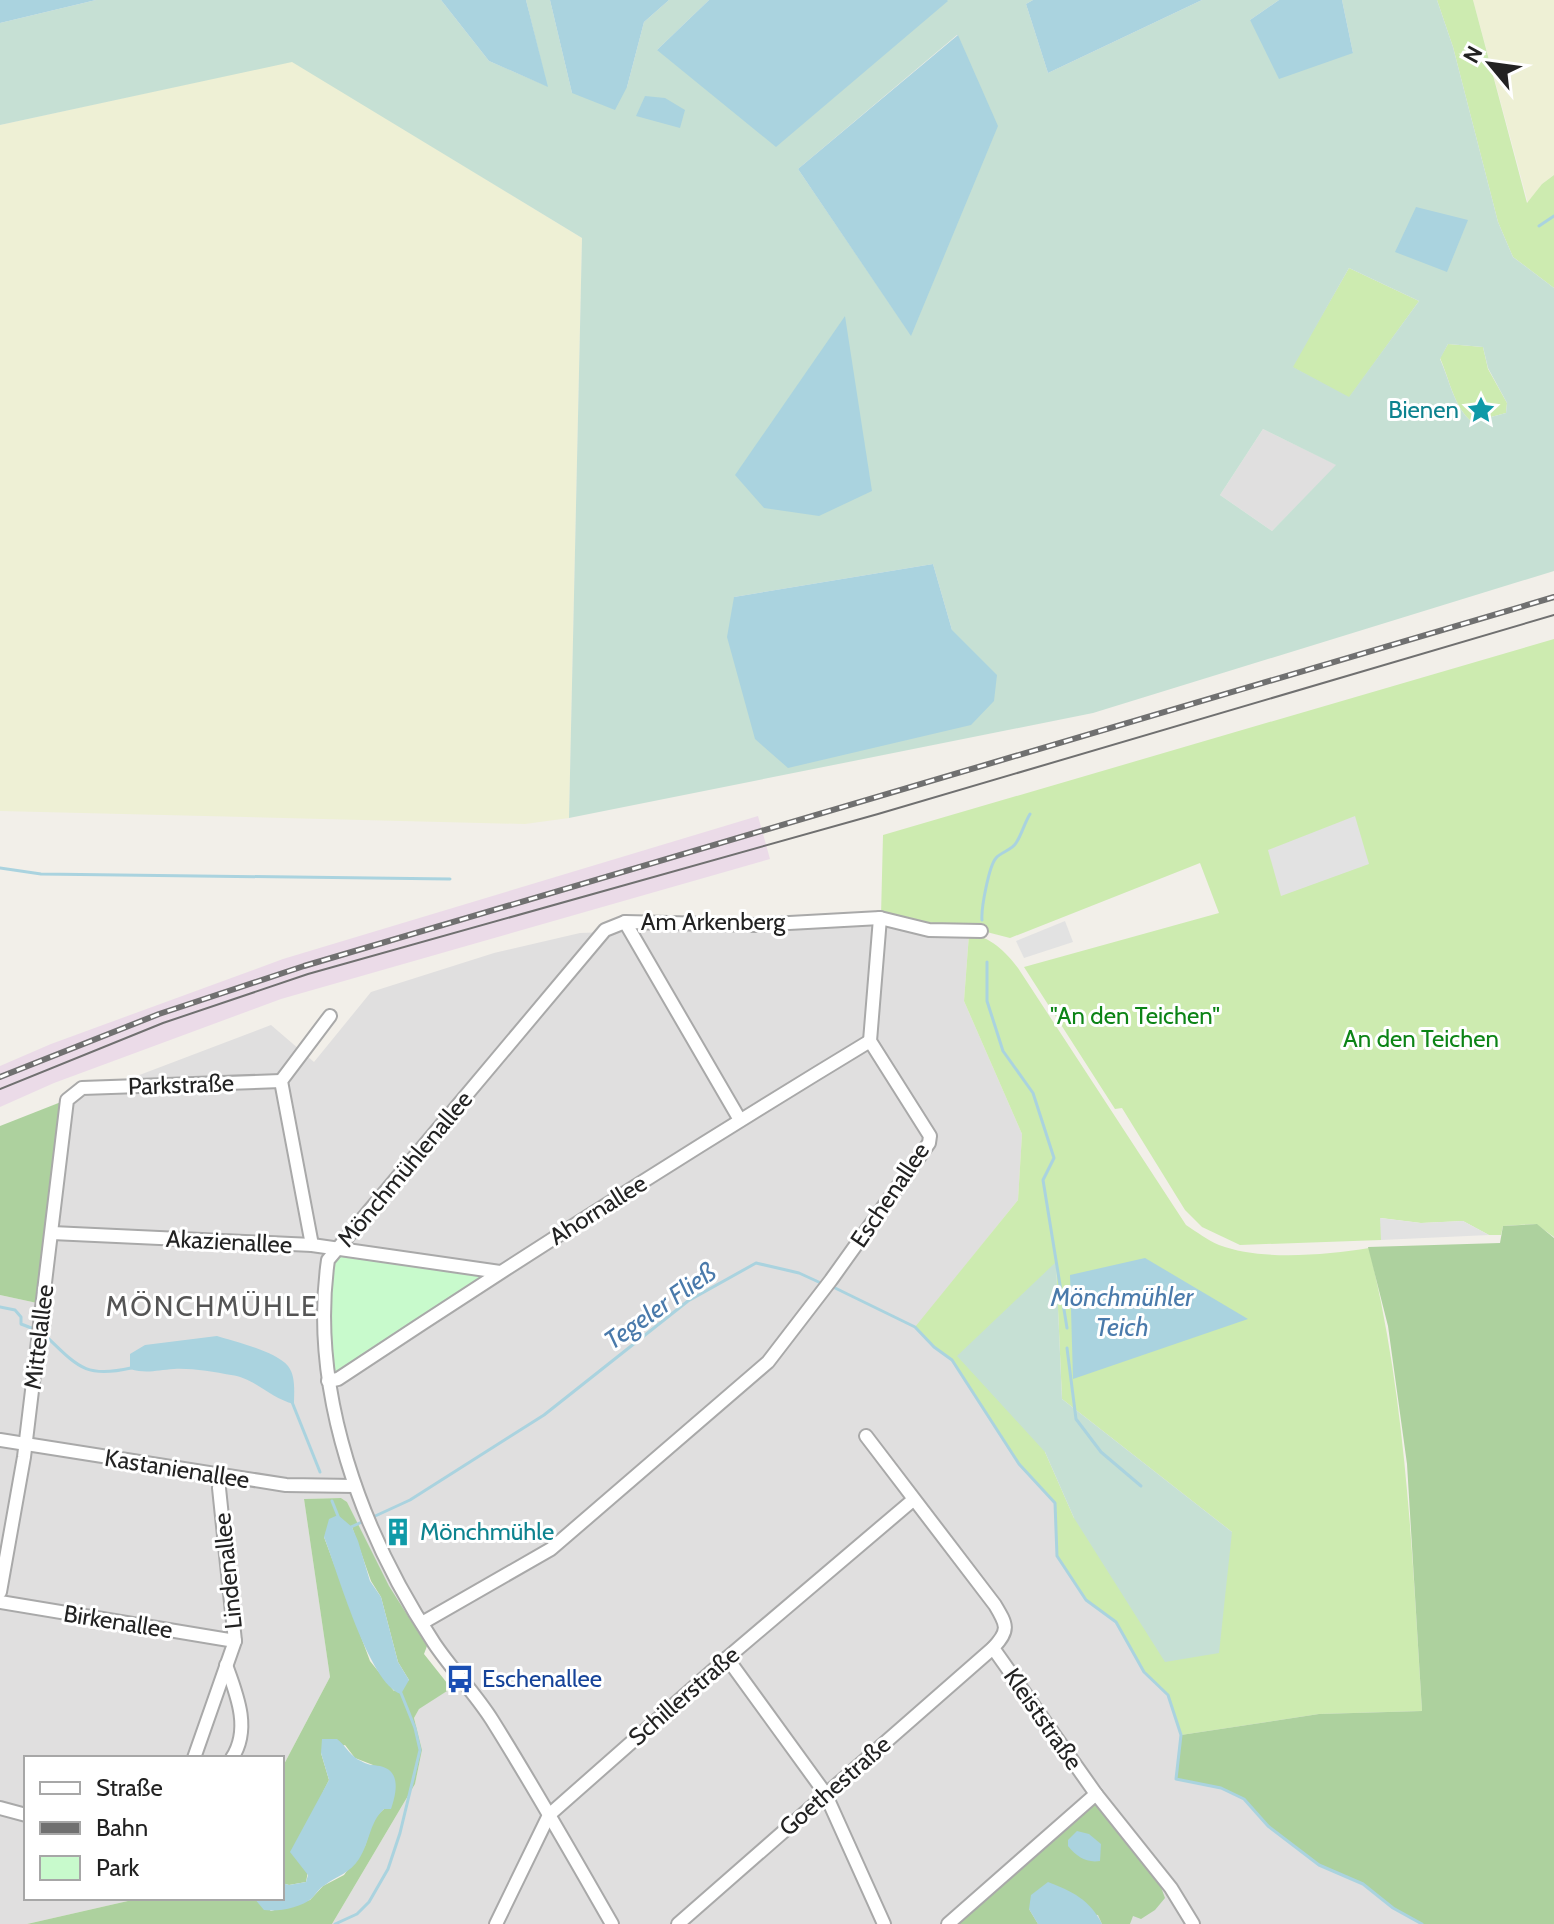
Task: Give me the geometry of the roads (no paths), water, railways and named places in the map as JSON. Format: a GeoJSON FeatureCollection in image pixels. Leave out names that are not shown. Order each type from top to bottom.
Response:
{"type":"FeatureCollection","features":[{"type":"Feature","properties":{"kind":"street","name":"Am Arkenberg"},"geometry":{"type":"LineString","coordinates":[[625,922],[755,925],[880,918],[929,930],[981,931]]}},
{"type":"Feature","properties":{"kind":"street"},"geometry":{"type":"LineString","coordinates":[[870,1041],[880,918]]}},
{"type":"Feature","properties":{"kind":"street","name":"Am Arkenberg"},"geometry":{"type":"LineString","coordinates":[[625,922],[740,1120]]}},
{"type":"Feature","properties":{"kind":"street","name":"Mönchmühlenallee"},"geometry":{"type":"LineString","coordinates":[[612,1924],[491,1718],[422,1623],[366,1515],[355,1486],[328,1381],[324,1287],[328,1260],[605,930],[625,922]]}},
{"type":"Feature","properties":{"kind":"street"},"geometry":{"type":"LineString","coordinates":[[312,1245],[281,1081],[330,1016]]}},
{"type":"Feature","properties":{"kind":"street","name":"Ahornallee"},"geometry":{"type":"LineString","coordinates":[[328,1381],[338,1379],[500,1272],[870,1041]]}},
{"type":"Feature","properties":{"kind":"street","name":"Eschenallee"},"geometry":{"type":"LineString","coordinates":[[422,1623],[551,1549],[768,1362],[929,1143],[930,1136],[870,1041]]}},
{"type":"Feature","properties":{"kind":"street","name":"Parkstraße"},"geometry":{"type":"LineString","coordinates":[[82,1088],[281,1081]]}},
{"type":"Feature","properties":{"kind":"street","name":"Mittelallee"},"geometry":{"type":"LineString","coordinates":[[0,1592],[26,1444],[67,1100],[82,1088]]}},
{"type":"Feature","properties":{"kind":"street","name":"Akazienallee"},"geometry":{"type":"LineString","coordinates":[[52,1233],[312,1245],[500,1272]]}},
{"type":"Feature","properties":{"kind":"street","name":"Kleiststraße"},"geometry":{"type":"LineString","coordinates":[[866,1436],[995,1605],[1006,1622],[1004,1636],[993,1648],[1096,1794],[1171,1888],[1193,1924]]}},
{"type":"Feature","properties":{"kind":"street","name":"Kastanienallee"},"geometry":{"type":"LineString","coordinates":[[0,1440],[220,1477],[286,1485],[355,1486]]}},
{"type":"Feature","properties":{"kind":"street","name":"Lindenallee"},"geometry":{"type":"LineString","coordinates":[[195,1756],[235,1641],[220,1477]]}},
{"type":"Feature","properties":{"kind":"street","name":"Schillerstraße"},"geometry":{"type":"LineString","coordinates":[[496,1924],[549,1815],[913,1500]]}},
{"type":"Feature","properties":{"kind":"street","name":"Birkenallee"},"geometry":{"type":"LineString","coordinates":[[0,1602],[235,1641]]}},
{"type":"Feature","properties":{"kind":"street","name":"Goethestraße"},"geometry":{"type":"LineString","coordinates":[[678,1924],[993,1648]]}},
{"type":"Feature","properties":{"kind":"street"},"geometry":{"type":"LineString","coordinates":[[727,1658],[825,1793],[884,1924]]}},
{"type":"Feature","properties":{"kind":"street","name":"Lindenallee"},"geometry":{"type":"LineString","coordinates":[[226,1665],[241,1716],[242,1739],[233,1756]]}},
{"type":"Feature","properties":{"kind":"street"},"geometry":{"type":"LineString","coordinates":[[948,1924],[1096,1794]]}},
{"type":"Feature","properties":{"kind":"street"},"geometry":{"type":"LineString","coordinates":[[0,1808],[24,1814]]}},
{"type":"Feature","properties":{"kind":"water"},"geometry":{"type":"Polygon","coordinates":[[[0,0],[96,0],[0,23],[0,0]]]}},
{"type":"Feature","properties":{"kind":"water"},"geometry":{"type":"Polygon","coordinates":[[[441,0],[526,0],[548,87],[489,61],[441,0]]]}},
{"type":"Feature","properties":{"kind":"water"},"geometry":{"type":"Polygon","coordinates":[[[550,0],[669,0],[644,22],[627,87],[615,110],[572,93],[550,0]]]}},
{"type":"Feature","properties":{"kind":"water"},"geometry":{"type":"Polygon","coordinates":[[[709,0],[948,1],[776,147],[657,50],[709,0]]]}},
{"type":"Feature","properties":{"kind":"water"},"geometry":{"type":"Polygon","coordinates":[[[1033,0],[1202,0],[1048,73],[1026,4],[1033,0]]]}},
{"type":"Feature","properties":{"kind":"water"},"geometry":{"type":"Polygon","coordinates":[[[1279,0],[1342,0],[1353,53],[1279,79],[1250,20],[1279,0]]]}},
{"type":"Feature","properties":{"kind":"water"},"geometry":{"type":"Polygon","coordinates":[[[958,35],[998,126],[911,336],[798,169],[958,35]]]}},
{"type":"Feature","properties":{"kind":"water"},"geometry":{"type":"Polygon","coordinates":[[[645,96],[665,98],[685,110],[680,128],[636,116],[645,96]]]}},
{"type":"Feature","properties":{"kind":"water"},"geometry":{"type":"Polygon","coordinates":[[[1416,207],[1468,220],[1447,272],[1395,252],[1416,207]]]}},
{"type":"Feature","properties":{"kind":"water"},"geometry":{"type":"Polygon","coordinates":[[[845,316],[872,491],[819,516],[764,508],[735,475],[845,316]]]}},
{"type":"Feature","properties":{"kind":"water"},"geometry":{"type":"Polygon","coordinates":[[[933,564],[952,630],[997,675],[994,701],[971,725],[788,768],[755,739],[727,637],[734,597],[933,564]]]}},
{"type":"Feature","properties":{"kind":"water","name":"Mönchmühler Teich"},"geometry":{"type":"Polygon","coordinates":[[[1145,1258],[1248,1319],[1073,1379],[1070,1275],[1145,1258]]]}},
{"type":"Feature","properties":{"kind":"water"},"geometry":{"type":"Polygon","coordinates":[[[217,1336],[274,1356],[288,1366],[294,1385],[294,1404],[248,1380],[231,1375],[188,1369],[130,1369],[130,1354],[145,1345],[217,1336]]]}},
{"type":"Feature","properties":{"kind":"water"},"geometry":{"type":"Polygon","coordinates":[[[338,1515],[352,1527],[370,1581],[381,1597],[398,1662],[409,1680],[401,1694],[389,1686],[377,1670],[355,1624],[337,1574],[324,1537],[329,1519],[338,1515]]]}},
{"type":"Feature","properties":{"kind":"water"},"geometry":{"type":"Polygon","coordinates":[[[322,1739],[337,1739],[357,1759],[392,1773],[396,1790],[391,1809],[384,1809],[379,1814],[363,1853],[347,1871],[296,1907],[264,1910],[256,1900],[284,1900],[284,1884],[306,1882],[308,1875],[290,1852],[329,1780],[321,1753],[322,1739]]]}},
{"type":"Feature","properties":{"kind":"water"},"geometry":{"type":"Polygon","coordinates":[[[1077,1831],[1089,1834],[1101,1844],[1100,1861],[1082,1858],[1068,1846],[1068,1840],[1077,1831]]]}},
{"type":"Feature","properties":{"kind":"water"},"geometry":{"type":"Polygon","coordinates":[[[1048,1882],[1080,1897],[1102,1924],[1038,1924],[1029,1909],[1031,1895],[1048,1882]]]}},
{"type":"Feature","properties":{"kind":"waterway"},"geometry":{"type":"LineString","coordinates":[[1539,226],[1554,216]]}},
{"type":"Feature","properties":{"kind":"waterway"},"geometry":{"type":"LineString","coordinates":[[982,920],[993,862],[1014,845],[1030,814]]}},
{"type":"Feature","properties":{"kind":"waterway"},"geometry":{"type":"LineString","coordinates":[[0,868],[41,874],[450,879]]}},
{"type":"Feature","properties":{"kind":"waterway"},"geometry":{"type":"LineString","coordinates":[[987,962],[987,1001],[1003,1051],[1033,1093],[1054,1158],[1043,1180],[1067,1328]]}},
{"type":"Feature","properties":{"kind":"waterway","name":"Tegeler Fließ"},"geometry":{"type":"LineString","coordinates":[[373,1517],[410,1500],[544,1415],[688,1301],[756,1263],[799,1273],[823,1284]]}},
{"type":"Feature","properties":{"kind":"waterway","name":"Tegeler Fließ"},"geometry":{"type":"LineString","coordinates":[[831,1286],[915,1327],[952,1360],[1019,1464],[1055,1503],[1057,1556],[1086,1600],[1116,1622],[1144,1672],[1168,1695],[1181,1735],[1176,1779],[1221,1788],[1244,1799],[1268,1826],[1319,1865],[1363,1884],[1393,1908],[1422,1924]]}},
{"type":"Feature","properties":{"kind":"waterway"},"geometry":{"type":"LineString","coordinates":[[0,1307],[15,1310],[21,1317],[21,1324],[34,1329]]}},
{"type":"Feature","properties":{"kind":"waterway"},"geometry":{"type":"LineString","coordinates":[[48,1338],[85,1368],[104,1372],[131,1368]]}},
{"type":"Feature","properties":{"kind":"waterway"},"geometry":{"type":"LineString","coordinates":[[1067,1348],[1076,1419],[1101,1452],[1141,1486]]}},
{"type":"Feature","properties":{"kind":"waterway"},"geometry":{"type":"LineString","coordinates":[[292,1402],[320,1472]]}},
{"type":"Feature","properties":{"kind":"waterway"},"geometry":{"type":"LineString","coordinates":[[332,1501],[338,1516]]}},
{"type":"Feature","properties":{"kind":"waterway","name":"Tegeler Fließ"},"geometry":{"type":"LineString","coordinates":[[351,1527],[366,1520]]}},
{"type":"Feature","properties":{"kind":"waterway","name":"Tegeler Fließ"},"geometry":{"type":"LineString","coordinates":[[335,1924],[357,1914],[369,1902],[388,1869],[400,1833],[420,1750],[401,1693]]}},
{"type":"Feature","properties":{"kind":"tram line"},"geometry":{"type":"LineString","coordinates":[[0,1089],[163,1023],[308,974],[878,814],[1554,615]]}},
{"type":"Feature","properties":{"kind":"railway"},"geometry":{"type":"LineString","coordinates":[[0,1077],[159,1014],[304,966],[1554,597]]}},
{"type":"Feature","properties":{"kind":"place","name":"Bienen"},"geometry":{"type":"Point","coordinates":[1481,410]}},
{"type":"Feature","properties":{"kind":"place","name":"Mönchmühle"},"geometry":{"type":"Point","coordinates":[398,1532]}},
{"type":"Feature","properties":{"kind":"place","name":"Eschenallee"},"geometry":{"type":"Point","coordinates":[460,1679]}},
{"type":"Feature","properties":{"kind":"district","name":"MÖNCHMÜHLE"},"geometry":{"type":"Point","coordinates":[212,1306]}},
{"type":"Feature","properties":{"kind":"park label","name":"\"An den Teichen\""},"geometry":{"type":"Point","coordinates":[1135,1016]}},
{"type":"Feature","properties":{"kind":"park label","name":"An den Teichen"},"geometry":{"type":"Point","coordinates":[1421,1039]}}]}
